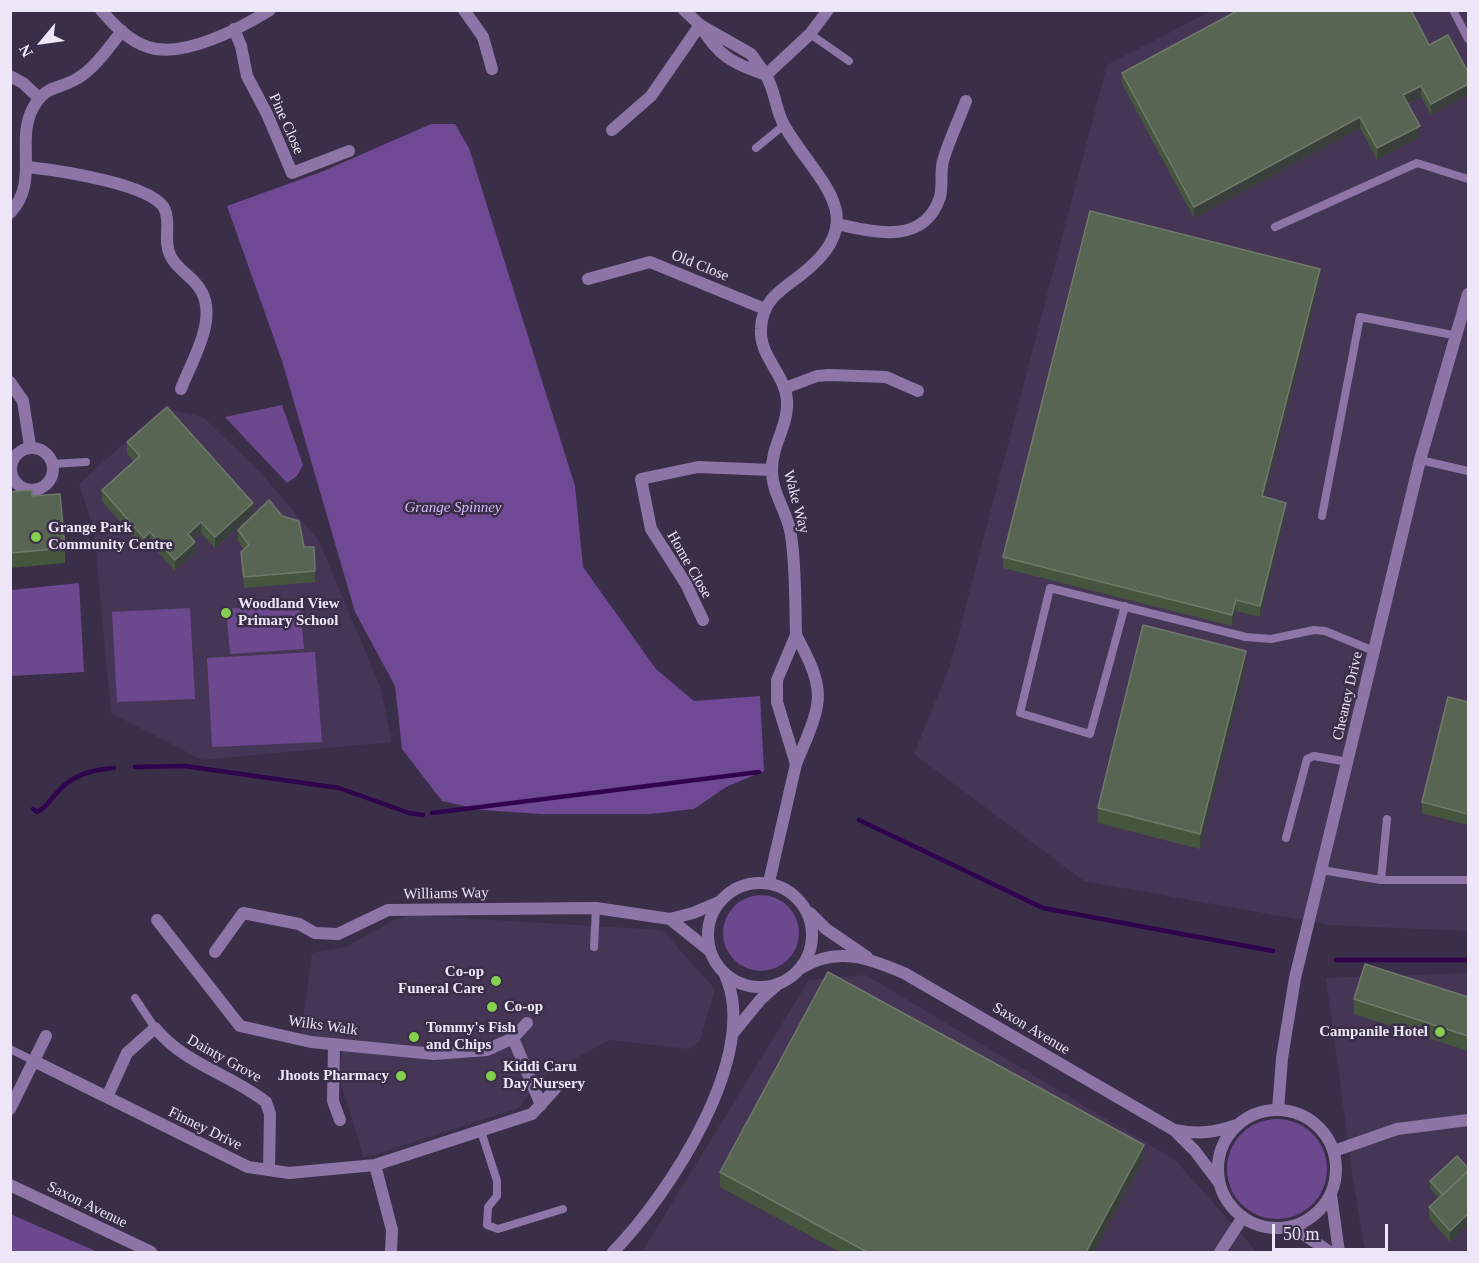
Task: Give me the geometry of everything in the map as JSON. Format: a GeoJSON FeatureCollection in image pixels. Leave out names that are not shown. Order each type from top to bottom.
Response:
{"type":"FeatureCollection","features":[{"type":"Feature","properties":{"kind":"street"},"geometry":{"type":"LineString","coordinates":[[101,10],[122,32],[139,43],[165,50],[200,43],[234,30],[270,10]]}},
{"type":"Feature","properties":{"kind":"street"},"geometry":{"type":"LineString","coordinates":[[464,10],[483,37],[492,69]]}},
{"type":"Feature","properties":{"kind":"street"},"geometry":{"type":"LineString","coordinates":[[684,10],[700,25],[751,54],[775,92],[778,113],[784,125],[822,177],[835,200],[837,224],[830,244],[804,273],[776,292],[765,309]]}},
{"type":"Feature","properties":{"kind":"street"},"geometry":{"type":"LineString","coordinates":[[766,75],[810,34],[828,10]]}},
{"type":"Feature","properties":{"kind":"street"},"geometry":{"type":"LineString","coordinates":[[612,130],[651,96],[700,25]]}},
{"type":"Feature","properties":{"kind":"street","name":"Pine Close"},"geometry":{"type":"LineString","coordinates":[[234,30],[241,46],[247,76],[292,173],[349,151]]}},
{"type":"Feature","properties":{"kind":"street"},"geometry":{"type":"LineString","coordinates":[[10,213],[25,190],[28,167],[28,121],[39,98],[53,86],[71,82],[83,74],[122,32]]}},
{"type":"Feature","properties":{"kind":"street"},"geometry":{"type":"LineString","coordinates":[[10,76],[23,83],[39,98]]}},
{"type":"Feature","properties":{"kind":"street"},"geometry":{"type":"LineString","coordinates":[[837,224],[879,233],[905,232],[924,221],[940,198],[943,162],[966,101]]}},
{"type":"Feature","properties":{"kind":"street"},"geometry":{"type":"LineString","coordinates":[[28,167],[102,179],[154,197],[164,206],[166,212],[165,244],[171,258],[196,283],[207,305],[206,323],[181,389]]}},
{"type":"Feature","properties":{"kind":"street","name":"Old Close"},"geometry":{"type":"LineString","coordinates":[[588,279],[650,262],[765,309]]}},
{"type":"Feature","properties":{"kind":"street","name":"Cheaney Drive"},"geometry":{"type":"LineString","coordinates":[[1278,1110],[1282,1058],[1295,978],[1420,460],[1458,336],[1468,294]]}},
{"type":"Feature","properties":{"kind":"street","name":"Wake Way"},"geometry":{"type":"LineString","coordinates":[[765,309],[760,329],[763,347],[785,388],[786,420],[772,470],[776,494],[791,533],[796,635],[817,684],[818,706],[796,764],[769,882]]}},
{"type":"Feature","properties":{"kind":"street"},"geometry":{"type":"LineString","coordinates":[[785,388],[817,376],[829,375],[886,377],[918,391]]}},
{"type":"Feature","properties":{"kind":"street"},"geometry":{"type":"LineString","coordinates":[[10,382],[23,401],[30,446]]}},
{"type":"Feature","properties":{"kind":"street"},"geometry":{"type":"LineString","coordinates":[[30,446],[38,448],[48,456],[53,472],[43,487],[34,490],[18,487],[11,479],[11,468],[15,460],[21,450],[30,446]]}},
{"type":"Feature","properties":{"kind":"street","name":"Home Close"},"geometry":{"type":"LineString","coordinates":[[702,620],[686,584],[651,529],[640,479],[698,467],[772,470]]}},
{"type":"Feature","properties":{"kind":"street","name":"Wake Way"},"geometry":{"type":"LineString","coordinates":[[796,635],[777,680],[777,702],[796,764]]}},
{"type":"Feature","properties":{"kind":"street"},"geometry":{"type":"LineString","coordinates":[[710,951],[709,925],[718,902],[733,889],[750,883],[769,882],[784,887],[797,897],[807,910],[812,925],[813,941],[801,968],[761,999],[734,1032]]}},
{"type":"Feature","properties":{"kind":"street","name":"Williams Way"},"geometry":{"type":"LineString","coordinates":[[215,952],[243,913],[299,924],[315,933],[338,934],[388,910],[596,908],[670,919],[693,913],[718,902]]}},
{"type":"Feature","properties":{"kind":"street","name":"Saxon Avenue"},"geometry":{"type":"LineString","coordinates":[[807,910],[826,929],[870,959],[904,973],[1174,1130],[1195,1150],[1220,1184]]}},
{"type":"Feature","properties":{"kind":"street"},"geometry":{"type":"LineString","coordinates":[[613,1252],[636,1230],[671,1182],[693,1144],[717,1088],[734,1032],[735,1003],[725,974],[710,951],[670,919]]}},
{"type":"Feature","properties":{"kind":"street","name":"Wilks Walk"},"geometry":{"type":"LineString","coordinates":[[157,920],[240,1026],[311,1042],[434,1054],[487,1050],[513,1038],[527,1023]]}},
{"type":"Feature","properties":{"kind":"street","name":"Saxon Avenue"},"geometry":{"type":"LineString","coordinates":[[801,968],[817,958],[837,954],[870,959]]}},
{"type":"Feature","properties":{"kind":"street"},"geometry":{"type":"LineString","coordinates":[[725,974],[749,986],[778,984]]}},
{"type":"Feature","properties":{"kind":"street"},"geometry":{"type":"LineString","coordinates":[[107,1097],[127,1053],[155,1028]]}},
{"type":"Feature","properties":{"kind":"street","name":"Dainty Grove"},"geometry":{"type":"LineString","coordinates":[[155,1028],[170,1046],[195,1064],[266,1102],[270,1113],[269,1170]]}},
{"type":"Feature","properties":{"kind":"street"},"geometry":{"type":"LineString","coordinates":[[10,1109],[46,1036]]}},
{"type":"Feature","properties":{"kind":"street"},"geometry":{"type":"LineString","coordinates":[[513,1038],[541,1105]]}},
{"type":"Feature","properties":{"kind":"street"},"geometry":{"type":"LineString","coordinates":[[334,1044],[333,1101],[340,1120]]}},
{"type":"Feature","properties":{"kind":"street","name":"Finney Drive"},"geometry":{"type":"LineString","coordinates":[[34,1061],[248,1167],[289,1173],[375,1165],[532,1114],[555,1089]]}},
{"type":"Feature","properties":{"kind":"street"},"geometry":{"type":"LineString","coordinates":[[1330,1252],[1303,1234],[1283,1228],[1266,1227],[1243,1217],[1229,1203],[1220,1184],[1218,1167],[1222,1149],[1238,1124],[1257,1114],[1278,1110],[1296,1113],[1313,1121],[1325,1134],[1334,1151],[1336,1168],[1330,1195],[1339,1252]]}},
{"type":"Feature","properties":{"kind":"street"},"geometry":{"type":"LineString","coordinates":[[1334,1151],[1397,1129],[1468,1120]]}},
{"type":"Feature","properties":{"kind":"street","name":"Saxon Avenue"},"geometry":{"type":"LineString","coordinates":[[1174,1130],[1194,1134],[1211,1133],[1238,1124]]}},
{"type":"Feature","properties":{"kind":"street"},"geometry":{"type":"LineString","coordinates":[[375,1165],[392,1230],[391,1252]]}},
{"type":"Feature","properties":{"kind":"street","name":"Saxon Avenue"},"geometry":{"type":"LineString","coordinates":[[10,1185],[151,1252]]}},
{"type":"Feature","properties":{"kind":"street"},"geometry":{"type":"LineString","coordinates":[[1283,1228],[1304,1222],[1314,1215],[1330,1195]]}},
{"type":"Feature","properties":{"kind":"street"},"geometry":{"type":"LineString","coordinates":[[1220,1252],[1243,1217]]}},
{"type":"Feature","properties":{"kind":"lane"},"geometry":{"type":"LineString","coordinates":[[1452,10],[1468,39]]}},
{"type":"Feature","properties":{"kind":"lane"},"geometry":{"type":"LineString","coordinates":[[810,34],[849,62]]}},
{"type":"Feature","properties":{"kind":"lane"},"geometry":{"type":"LineString","coordinates":[[756,148],[784,125]]}},
{"type":"Feature","properties":{"kind":"lane"},"geometry":{"type":"LineString","coordinates":[[1275,227],[1417,163],[1468,179]]}},
{"type":"Feature","properties":{"kind":"lane"},"geometry":{"type":"LineString","coordinates":[[1322,516],[1360,317],[1458,336]]}},
{"type":"Feature","properties":{"kind":"lane"},"geometry":{"type":"LineString","coordinates":[[1420,460],[1468,471]]}},
{"type":"Feature","properties":{"kind":"lane"},"geometry":{"type":"LineString","coordinates":[[52,464],[86,462]]}},
{"type":"Feature","properties":{"kind":"lane"},"geometry":{"type":"LineString","coordinates":[[1125,606],[1090,734],[1020,713],[1050,588],[1125,606],[1246,637],[1271,639],[1314,630],[1325,631],[1374,651]]}},
{"type":"Feature","properties":{"kind":"lane"},"geometry":{"type":"LineString","coordinates":[[1286,838],[1307,759],[1314,756],[1348,762]]}},
{"type":"Feature","properties":{"kind":"lane"},"geometry":{"type":"LineString","coordinates":[[1381,880],[1387,819]]}},
{"type":"Feature","properties":{"kind":"lane"},"geometry":{"type":"LineString","coordinates":[[1322,870],[1381,880],[1468,880]]}},
{"type":"Feature","properties":{"kind":"lane"},"geometry":{"type":"LineString","coordinates":[[594,947],[596,908]]}},
{"type":"Feature","properties":{"kind":"lane"},"geometry":{"type":"LineString","coordinates":[[135,998],[155,1028]]}},
{"type":"Feature","properties":{"kind":"lane"},"geometry":{"type":"LineString","coordinates":[[10,1049],[34,1061]]}},
{"type":"Feature","properties":{"kind":"lane"},"geometry":{"type":"LineString","coordinates":[[481,1131],[497,1181],[497,1196],[488,1207],[487,1225],[498,1229],[563,1209]]}},
{"type":"Feature","properties":{"kind":"shaded area"},"geometry":{"type":"Polygon","coordinates":[[[1211,11],[1468,11],[1468,931],[1330,925],[1084,881],[914,754],[951,663],[1107,65],[1211,11]]]}},
{"type":"Feature","properties":{"kind":"shaded area"},"geometry":{"type":"Polygon","coordinates":[[[282,405],[303,465],[297,476],[287,483],[225,417],[282,405]]]}},
{"type":"Feature","properties":{"kind":"shaded area","name":"Woodland View Primary School"},"geometry":{"type":"Polygon","coordinates":[[[163,408],[203,417],[260,472],[319,541],[380,686],[392,742],[202,760],[111,713],[94,529],[79,484],[163,408]]]}},
{"type":"Feature","properties":{"kind":"shaded area"},"geometry":{"type":"Polygon","coordinates":[[[79,583],[84,672],[11,676],[11,590],[79,583]]]}},
{"type":"Feature","properties":{"kind":"shaded area"},"geometry":{"type":"Polygon","coordinates":[[[300,603],[304,649],[230,654],[226,609],[300,603]]]}},
{"type":"Feature","properties":{"kind":"shaded area"},"geometry":{"type":"Polygon","coordinates":[[[190,608],[195,699],[117,702],[112,612],[190,608]]]}},
{"type":"Feature","properties":{"kind":"shaded area"},"geometry":{"type":"Polygon","coordinates":[[[315,652],[322,742],[212,747],[207,658],[315,652]]]}},
{"type":"Feature","properties":{"kind":"shaded area"},"geometry":{"type":"Polygon","coordinates":[[[754,895],[768,895],[782,901],[793,912],[799,926],[796,948],[788,960],[768,971],[754,971],[740,965],[729,954],[723,940],[723,926],[729,912],[740,901],[754,895]]]}},
{"type":"Feature","properties":{"kind":"shaded area"},"geometry":{"type":"Polygon","coordinates":[[[410,915],[662,930],[715,989],[700,1041],[689,1049],[609,1040],[542,1077],[519,1108],[364,1158],[338,1074],[344,1045],[300,1040],[312,953],[346,947],[392,921],[410,915]]]}},
{"type":"Feature","properties":{"kind":"shaded area"},"geometry":{"type":"Polygon","coordinates":[[[1468,973],[1468,1252],[1365,1252],[1326,978],[1468,973]]]}},
{"type":"Feature","properties":{"kind":"shaded area"},"geometry":{"type":"Polygon","coordinates":[[[866,975],[1175,1160],[1257,1252],[642,1252],[809,980],[866,975]]]}},
{"type":"Feature","properties":{"kind":"shaded area"},"geometry":{"type":"Polygon","coordinates":[[[1277,1119],[1296,1123],[1312,1134],[1323,1150],[1327,1169],[1323,1188],[1312,1204],[1296,1215],[1277,1219],[1258,1215],[1242,1204],[1231,1188],[1227,1169],[1231,1150],[1242,1134],[1258,1123],[1277,1119]]]}},
{"type":"Feature","properties":{"kind":"shaded area"},"geometry":{"type":"Polygon","coordinates":[[[10,1214],[98,1252],[11,1252],[10,1214]]]}},
{"type":"Feature","properties":{"kind":"green space","name":"Grange Spinney"},"geometry":{"type":"Polygon","coordinates":[[[431,124],[455,124],[469,148],[575,486],[583,567],[656,669],[694,701],[760,696],[764,771],[726,787],[694,809],[650,814],[542,814],[482,810],[442,801],[402,749],[395,686],[355,612],[282,361],[227,206],[321,172],[431,124]]]}},
{"type":"Feature","properties":{"kind":"building"},"geometry":{"type":"Polygon","coordinates":[[[1239,10],[1411,10],[1429,45],[1448,35],[1468,72],[1468,84],[1431,104],[1421,86],[1403,95],[1420,126],[1377,148],[1360,117],[1194,207],[1122,73],[1239,10]]]}},
{"type":"Feature","properties":{"kind":"building"},"geometry":{"type":"Polygon","coordinates":[[[1090,211],[1320,269],[1262,496],[1286,503],[1260,606],[1236,600],[1232,615],[1003,557],[1090,211]]]}},
{"type":"Feature","properties":{"kind":"building"},"geometry":{"type":"Polygon","coordinates":[[[167,407],[253,503],[215,537],[201,522],[188,534],[195,542],[175,560],[150,532],[144,538],[102,490],[140,456],[127,442],[167,407]]]}},
{"type":"Feature","properties":{"kind":"building","name":"Grange Park Community Centre"},"geometry":{"type":"Polygon","coordinates":[[[32,490],[32,496],[60,494],[65,548],[10,553],[10,492],[32,490]]]}},
{"type":"Feature","properties":{"kind":"building"},"geometry":{"type":"Polygon","coordinates":[[[269,500],[282,516],[299,521],[304,547],[314,547],[315,571],[244,577],[241,552],[249,545],[238,530],[269,500]]]}},
{"type":"Feature","properties":{"kind":"building"},"geometry":{"type":"Polygon","coordinates":[[[1143,625],[1246,651],[1200,834],[1098,808],[1143,625]]]}},
{"type":"Feature","properties":{"kind":"building"},"geometry":{"type":"Polygon","coordinates":[[[1448,697],[1468,702],[1468,814],[1422,802],[1448,697]]]}},
{"type":"Feature","properties":{"kind":"building","name":"Campanile Hotel"},"geometry":{"type":"Polygon","coordinates":[[[1365,964],[1468,997],[1468,1036],[1354,999],[1365,964]]]}},
{"type":"Feature","properties":{"kind":"building"},"geometry":{"type":"Polygon","coordinates":[[[828,972],[1144,1145],[1086,1252],[867,1252],[720,1172],[828,972]]]}},
{"type":"Feature","properties":{"kind":"building"},"geometry":{"type":"Polygon","coordinates":[[[1457,1156],[1468,1171],[1443,1195],[1430,1181],[1457,1156]]]}},
{"type":"Feature","properties":{"kind":"building"},"geometry":{"type":"Polygon","coordinates":[[[1468,1171],[1468,1214],[1450,1231],[1429,1207],[1468,1171]]]}},
{"type":"Feature","properties":{"kind":"waterway"},"geometry":{"type":"LineString","coordinates":[[135,767],[185,766],[339,788],[409,813],[423,815]]}},
{"type":"Feature","properties":{"kind":"waterway"},"geometry":{"type":"LineString","coordinates":[[33,809],[37,812],[42,809],[60,789],[74,778],[89,772],[114,768]]}},
{"type":"Feature","properties":{"kind":"waterway"},"geometry":{"type":"LineString","coordinates":[[432,813],[759,772]]}},
{"type":"Feature","properties":{"kind":"waterway"},"geometry":{"type":"LineString","coordinates":[[859,820],[1043,908],[1273,951]]}},
{"type":"Feature","properties":{"kind":"waterway"},"geometry":{"type":"LineString","coordinates":[[1336,960],[1468,960]]}},
{"type":"Feature","properties":{"kind":"place","name":"Grange Park Community Centre"},"geometry":{"type":"Point","coordinates":[36,537]}},
{"type":"Feature","properties":{"kind":"place","name":"Woodland View Primary School"},"geometry":{"type":"Point","coordinates":[226,613]}},
{"type":"Feature","properties":{"kind":"place","name":"Co-op Funeral Care"},"geometry":{"type":"Point","coordinates":[496,981]}},
{"type":"Feature","properties":{"kind":"place","name":"Co-op"},"geometry":{"type":"Point","coordinates":[492,1007]}},
{"type":"Feature","properties":{"kind":"place","name":"Campanile Hotel"},"geometry":{"type":"Point","coordinates":[1440,1032]}},
{"type":"Feature","properties":{"kind":"place","name":"Tommy's Fish and Chips"},"geometry":{"type":"Point","coordinates":[414,1037]}},
{"type":"Feature","properties":{"kind":"place","name":"Jhoots Pharmacy"},"geometry":{"type":"Point","coordinates":[401,1076]}},
{"type":"Feature","properties":{"kind":"place","name":"Kiddi Caru Day Nursery"},"geometry":{"type":"Point","coordinates":[491,1076]}}]}
